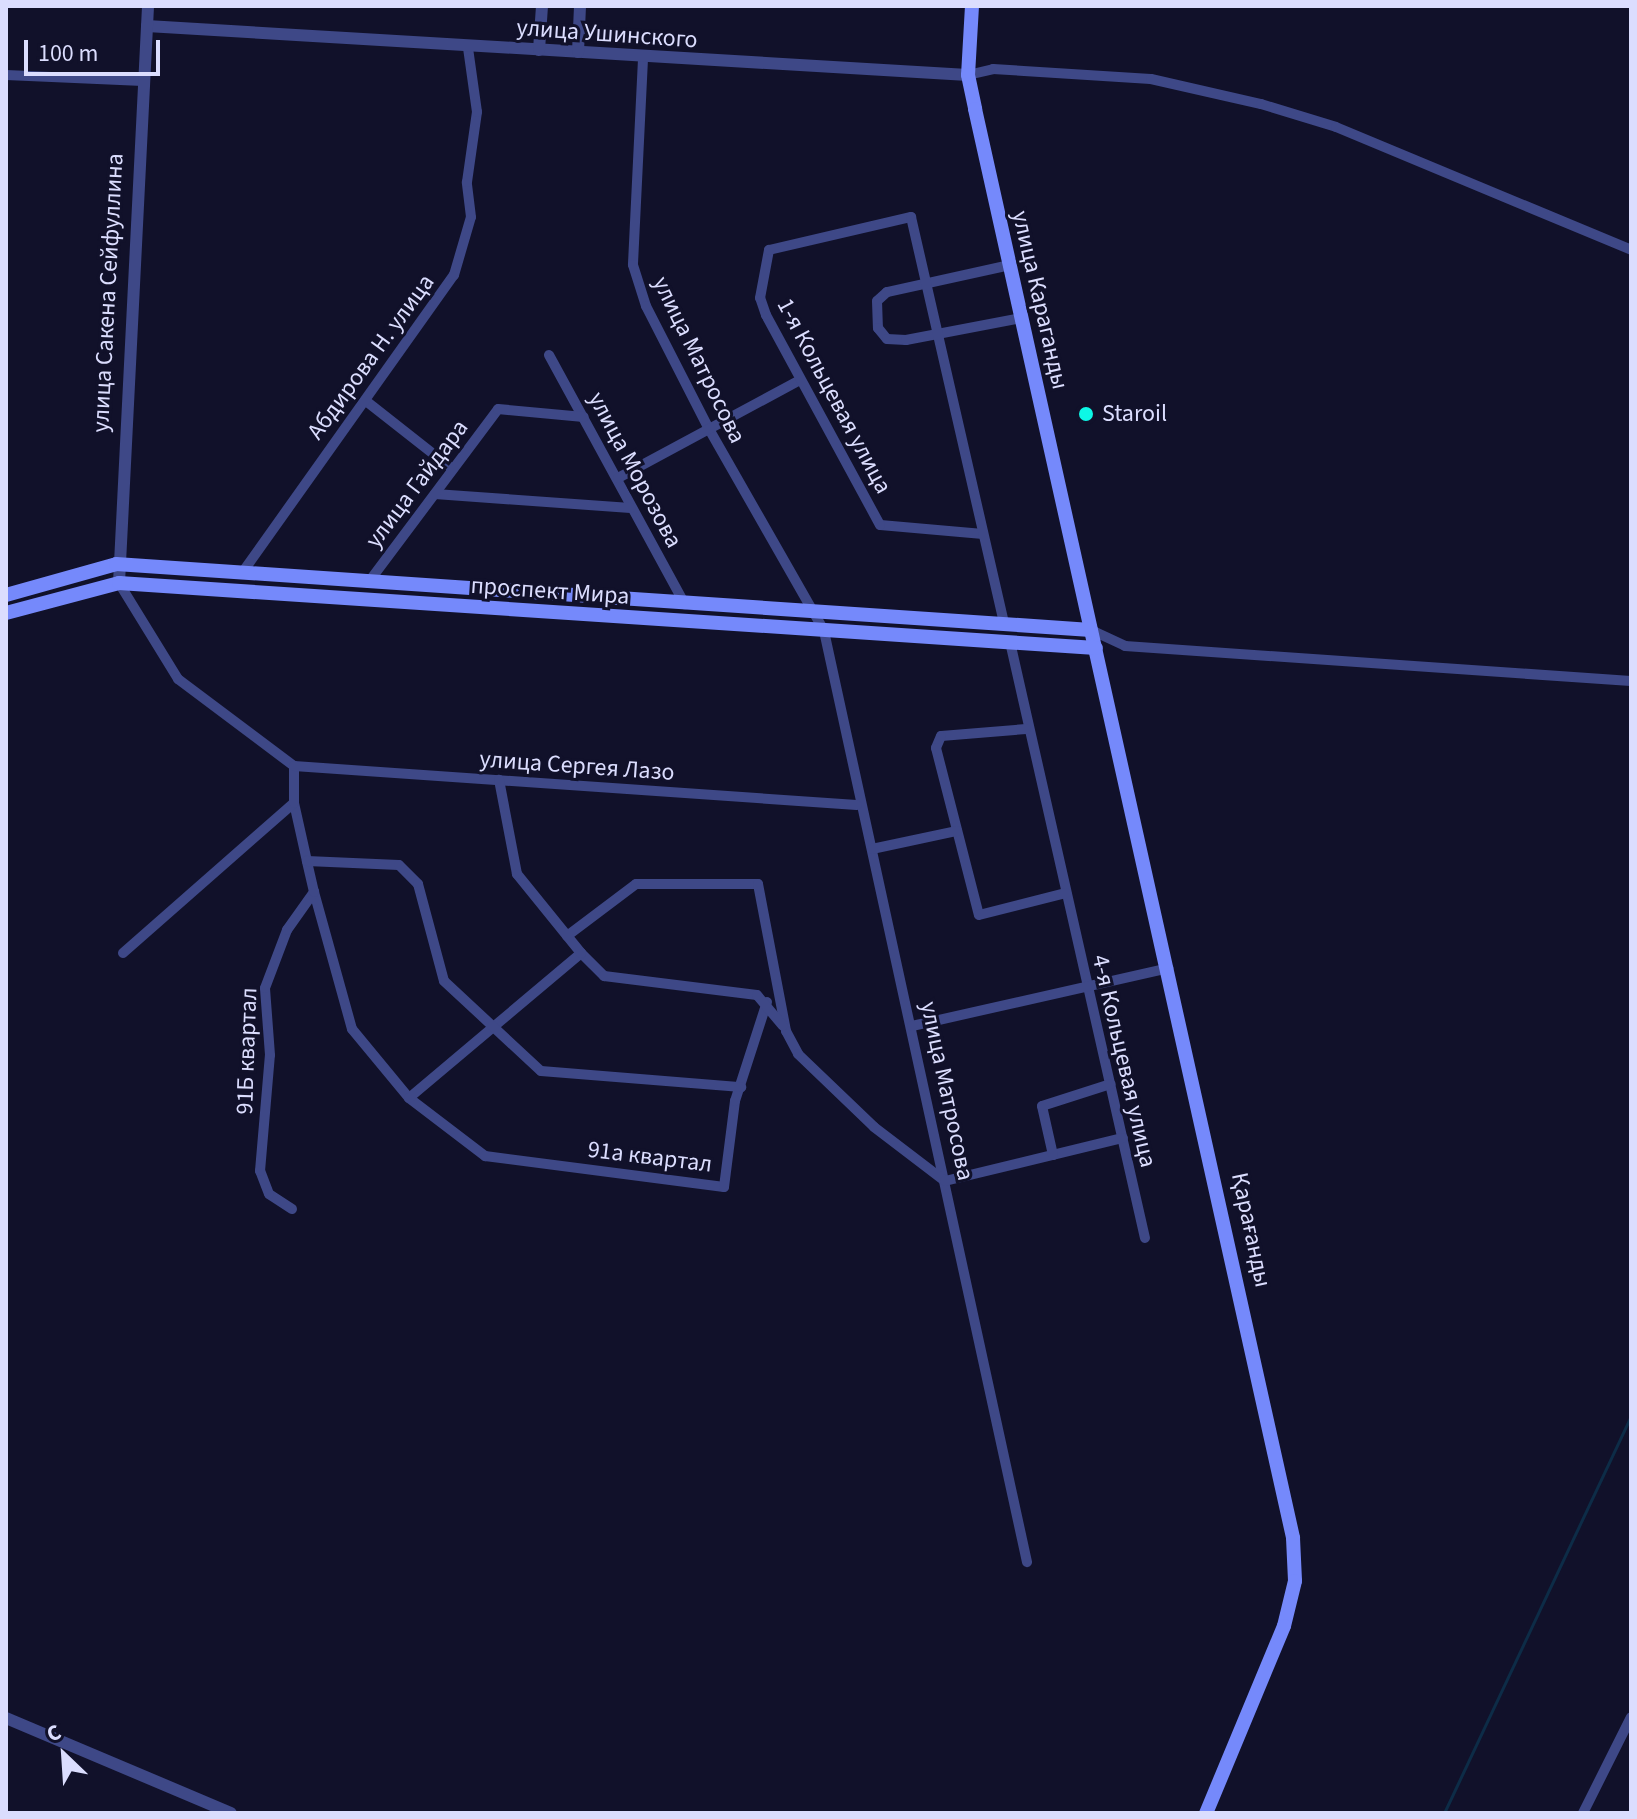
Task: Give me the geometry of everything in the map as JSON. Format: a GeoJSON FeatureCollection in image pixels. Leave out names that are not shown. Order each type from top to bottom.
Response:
{"type":"FeatureCollection","features":[{"type":"Feature","properties":{"kind":"main road","name":"улица Караганды"},"geometry":{"type":"LineString","coordinates":[[972,6],[968,75],[1096,648]]}},
{"type":"Feature","properties":{"kind":"main road","name":"проспект Мира"},"geometry":{"type":"LineString","coordinates":[[6,595],[116,564],[1091,630]]}},
{"type":"Feature","properties":{"kind":"main road","name":"проспект Мира"},"geometry":{"type":"LineString","coordinates":[[6,613],[119,583],[1096,648]]}},
{"type":"Feature","properties":{"kind":"main road","name":"Қарағанды"},"geometry":{"type":"LineString","coordinates":[[1096,648],[1169,968],[1296,1557],[1284,1626],[1206,1813]]}},
{"type":"Feature","properties":{"kind":"street","name":"улица Сакена Сейфуллина"},"geometry":{"type":"LineString","coordinates":[[119,583],[116,564],[148,6]]}},
{"type":"Feature","properties":{"kind":"street"},"geometry":{"type":"LineString","coordinates":[[539,50],[542,6]]}},
{"type":"Feature","properties":{"kind":"street"},"geometry":{"type":"LineString","coordinates":[[578,52],[580,6]]}},
{"type":"Feature","properties":{"kind":"street","name":"улица Ушинского"},"geometry":{"type":"LineString","coordinates":[[147,26],[468,48],[578,52],[643,59],[968,75]]}},
{"type":"Feature","properties":{"kind":"street","name":"Абдирова Н. улица"},"geometry":{"type":"LineString","coordinates":[[242,573],[445,291],[468,235],[477,112],[468,48]]}},
{"type":"Feature","properties":{"kind":"street","name":"улица Матросова"},"geometry":{"type":"LineString","coordinates":[[643,59],[633,265],[646,306],[709,429],[807,611],[824,631],[857,805],[872,849],[912,1026],[1027,1562]]}},
{"type":"Feature","properties":{"kind":"street"},"geometry":{"type":"LineString","coordinates":[[968,75],[993,69],[1151,79],[1261,104],[1336,127],[1631,250]]}},
{"type":"Feature","properties":{"kind":"street"},"geometry":{"type":"LineString","coordinates":[[6,75],[143,81]]}},
{"type":"Feature","properties":{"kind":"street","name":"1-я Кольцевая улица"},"geometry":{"type":"LineString","coordinates":[[983,534],[880,525],[800,380],[760,298],[769,250],[911,217],[1004,623]]}},
{"type":"Feature","properties":{"kind":"street"},"geometry":{"type":"LineString","coordinates":[[1010,265],[925,281],[877,301],[878,328],[887,339],[937,334],[1021,318]]}},
{"type":"Feature","properties":{"kind":"street","name":"улица Морозова"},"geometry":{"type":"LineString","coordinates":[[549,355],[685,604]]}},
{"type":"Feature","properties":{"kind":"street"},"geometry":{"type":"LineString","coordinates":[[618,478],[800,380]]}},
{"type":"Feature","properties":{"kind":"street"},"geometry":{"type":"LineString","coordinates":[[366,401],[450,467]]}},
{"type":"Feature","properties":{"kind":"street","name":"улица Гайдара"},"geometry":{"type":"LineString","coordinates":[[368,583],[435,494],[450,467],[498,409],[584,417]]}},
{"type":"Feature","properties":{"kind":"street"},"geometry":{"type":"LineString","coordinates":[[435,494],[631,508]]}},
{"type":"Feature","properties":{"kind":"street"},"geometry":{"type":"LineString","coordinates":[[119,583],[178,679],[294,766],[294,803],[314,892],[352,1029],[409,1098],[488,1028],[581,953]]}},
{"type":"Feature","properties":{"kind":"street"},"geometry":{"type":"LineString","coordinates":[[1091,630],[1111,645]]}},
{"type":"Feature","properties":{"kind":"street","name":"4-я Кольцевая улица"},"geometry":{"type":"LineString","coordinates":[[1010,642],[1026,729],[1145,1238]]}},
{"type":"Feature","properties":{"kind":"street"},"geometry":{"type":"LineString","coordinates":[[1096,648],[1111,645],[1631,681]]}},
{"type":"Feature","properties":{"kind":"street"},"geometry":{"type":"LineString","coordinates":[[1026,729],[941,736],[936,748],[979,915],[1066,893]]}},
{"type":"Feature","properties":{"kind":"street","name":"улица Сергея Лазо"},"geometry":{"type":"LineString","coordinates":[[294,766],[857,805]]}},
{"type":"Feature","properties":{"kind":"street"},"geometry":{"type":"LineString","coordinates":[[499,780],[517,874],[581,953],[604,976],[767,1002],[786,1031],[841,1097],[945,1181],[1123,1138]]}},
{"type":"Feature","properties":{"kind":"street"},"geometry":{"type":"LineString","coordinates":[[123,953],[294,803]]}},
{"type":"Feature","properties":{"kind":"street"},"geometry":{"type":"LineString","coordinates":[[872,849],[957,831]]}},
{"type":"Feature","properties":{"kind":"street"},"geometry":{"type":"LineString","coordinates":[[307,861],[399,865],[418,884],[444,981],[488,1028],[541,1071],[741,1087],[767,1002]]}},
{"type":"Feature","properties":{"kind":"street"},"geometry":{"type":"LineString","coordinates":[[567,936],[636,884],[758,884],[786,1031]]}},
{"type":"Feature","properties":{"kind":"street","name":"91Б квартал"},"geometry":{"type":"LineString","coordinates":[[292,1209],[269,1194],[260,1171],[270,1055],[265,988],[287,930],[314,892]]}},
{"type":"Feature","properties":{"kind":"street"},"geometry":{"type":"LineString","coordinates":[[912,1026],[1169,968]]}},
{"type":"Feature","properties":{"kind":"street"},"geometry":{"type":"LineString","coordinates":[[1053,1155],[1042,1106],[1111,1084]]}},
{"type":"Feature","properties":{"kind":"street","name":"91а квартал"},"geometry":{"type":"LineString","coordinates":[[409,1098],[485,1156],[724,1187],[741,1087]]}},
{"type":"Feature","properties":{"kind":"street"},"geometry":{"type":"LineString","coordinates":[[1583,1813],[1631,1717]]}},
{"type":"Feature","properties":{"kind":"street"},"geometry":{"type":"LineString","coordinates":[[6,1718],[231,1813]]}},
{"type":"Feature","properties":{"kind":"waterway"},"geometry":{"type":"LineString","coordinates":[[1444,1813],[1631,1416]]}},
{"type":"Feature","properties":{"kind":"place","name":"Staroil"},"geometry":{"type":"Point","coordinates":[1086,414]}}]}
